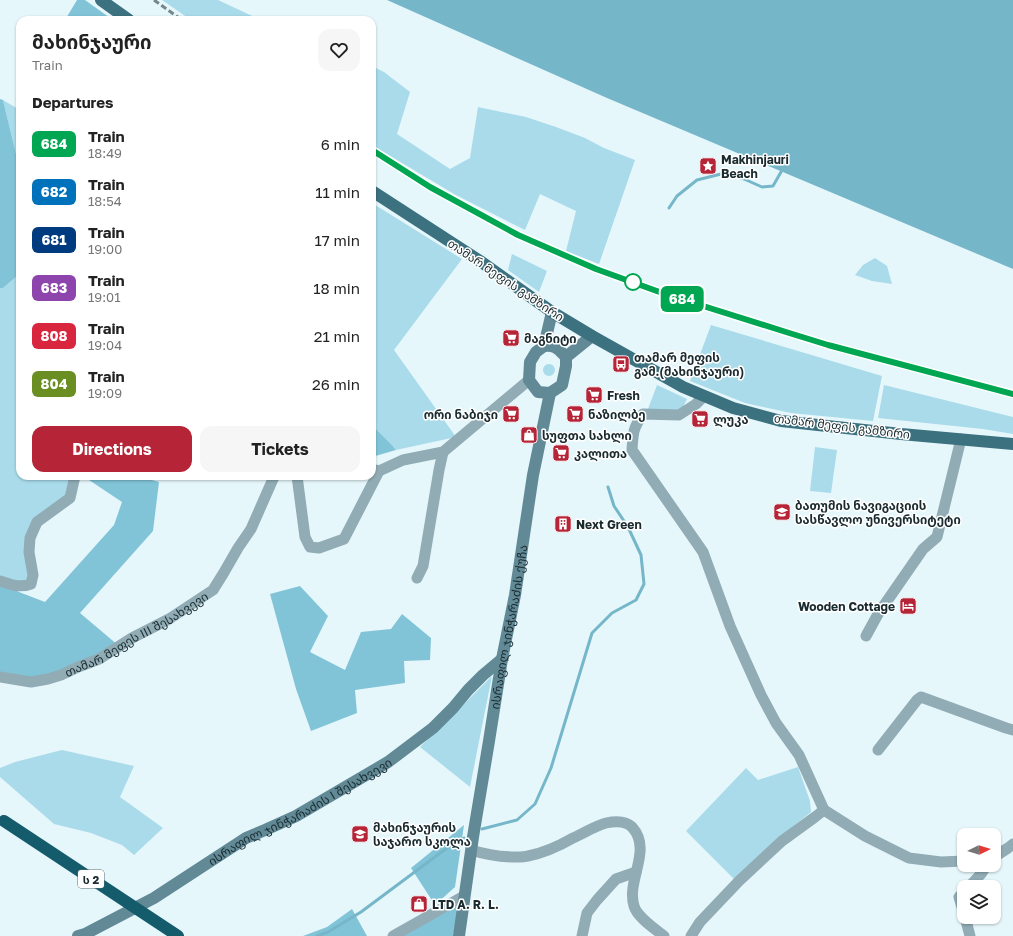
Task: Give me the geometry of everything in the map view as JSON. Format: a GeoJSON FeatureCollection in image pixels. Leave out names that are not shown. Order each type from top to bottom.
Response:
{"type":"FeatureCollection","features":[{"type":"Feature","properties":{"kind":"highway","name":"ს 2"},"geometry":{"type":"LineString","coordinates":[[4,821],[178,936]]}},
{"type":"Feature","properties":{"kind":"main road"},"geometry":{"type":"LineString","coordinates":[[101,0],[123,16]]}},
{"type":"Feature","properties":{"kind":"main road","name":"თამარ მეფის გამზირი"},"geometry":{"type":"LineString","coordinates":[[376,195],[480,261],[552,312],[592,336],[683,387],[733,408],[781,421],[1013,444]]}},
{"type":"Feature","properties":{"kind":"street"},"geometry":{"type":"LineString","coordinates":[[544,346],[552,312]]}},
{"type":"Feature","properties":{"kind":"street"},"geometry":{"type":"LineString","coordinates":[[566,357],[592,336]]}},
{"type":"Feature","properties":{"kind":"street"},"geometry":{"type":"LineString","coordinates":[[550,345],[557,347],[566,357],[566,366],[562,385],[550,393],[538,392],[529,380],[530,362],[536,352],[544,346],[550,345]]}},
{"type":"Feature","properties":{"kind":"street"},"geometry":{"type":"LineString","coordinates":[[376,470],[403,460],[443,452],[529,380]]}},
{"type":"Feature","properties":{"kind":"street","name":"ისრაფილ ჯინჭარაძის ქუჩა"},"geometry":{"type":"LineString","coordinates":[[458,936],[472,837],[502,660],[515,595],[533,475],[550,393]]}},
{"type":"Feature","properties":{"kind":"street"},"geometry":{"type":"LineString","coordinates":[[704,396],[696,404],[679,415],[643,414],[636,424],[633,434],[632,450],[703,552],[730,626],[776,723],[799,754],[824,810],[865,836],[909,858],[941,862],[957,861]]}},
{"type":"Feature","properties":{"kind":"street"},"geometry":{"type":"LineString","coordinates":[[866,636],[878,614],[922,550],[937,537],[961,439]]}},
{"type":"Feature","properties":{"kind":"street"},"geometry":{"type":"LineString","coordinates":[[417,578],[423,566],[443,452]]}},
{"type":"Feature","properties":{"kind":"street"},"geometry":{"type":"LineString","coordinates":[[0,581],[23,587],[31,584],[33,575],[29,552],[30,538],[36,522],[70,498],[75,480]]}},
{"type":"Feature","properties":{"kind":"street","name":"თამარ მეფეს III შესახვევი"},"geometry":{"type":"LineString","coordinates":[[0,677],[31,682],[61,675],[99,659],[132,638],[169,619],[213,590],[251,529],[272,480]]}},
{"type":"Feature","properties":{"kind":"street"},"geometry":{"type":"LineString","coordinates":[[298,480],[305,537],[310,547],[319,548],[344,539],[371,480]]}},
{"type":"Feature","properties":{"kind":"street","name":"ისრაფილ ჯინჭარაძის I შესახვევი"},"geometry":{"type":"LineString","coordinates":[[78,936],[85,934],[154,898],[246,838],[296,816],[388,762],[433,728],[483,675],[502,660]]}},
{"type":"Feature","properties":{"kind":"street"},"geometry":{"type":"LineString","coordinates":[[878,750],[917,700],[921,697],[1013,730]]}},
{"type":"Feature","properties":{"kind":"street"},"geometry":{"type":"LineString","coordinates":[[691,936],[700,922],[744,876],[782,841],[824,810]]}},
{"type":"Feature","properties":{"kind":"street"},"geometry":{"type":"LineString","coordinates":[[471,850],[487,855],[527,857],[550,850],[604,823],[617,820],[629,825],[636,832],[640,845],[640,858],[632,897],[634,908],[664,936]]}},
{"type":"Feature","properties":{"kind":"street"},"geometry":{"type":"LineString","coordinates":[[1001,852],[1013,844]]}},
{"type":"Feature","properties":{"kind":"street"},"geometry":{"type":"LineString","coordinates":[[582,936],[587,913],[597,900],[616,879],[636,872]]}},
{"type":"Feature","properties":{"kind":"street"},"geometry":{"type":"LineString","coordinates":[[975,880],[982,872]]}},
{"type":"Feature","properties":{"kind":"street"},"geometry":{"type":"LineString","coordinates":[[393,936],[464,896]]}},
{"type":"Feature","properties":{"kind":"street"},"geometry":{"type":"LineString","coordinates":[[966,924],[970,936]]}},
{"type":"Feature","properties":{"kind":"shaded area"},"geometry":{"type":"Polygon","coordinates":[[[77,0],[85,0],[107,16],[67,16],[77,0]]]}},
{"type":"Feature","properties":{"kind":"shaded area"},"geometry":{"type":"Polygon","coordinates":[[[162,0],[218,0],[252,16],[185,16],[162,0]]]}},
{"type":"Feature","properties":{"kind":"shaded area"},"geometry":{"type":"Polygon","coordinates":[[[387,0],[1013,0],[1013,269],[607,98],[387,0]]]}},
{"type":"Feature","properties":{"kind":"shaded area"},"geometry":{"type":"Polygon","coordinates":[[[376,68],[384,72],[410,92],[397,134],[450,169],[470,158],[478,107],[526,117],[556,127],[635,160],[599,264],[566,251],[576,211],[540,194],[525,230],[454,194],[376,147],[376,68]]]}},
{"type":"Feature","properties":{"kind":"shaded area"},"geometry":{"type":"Polygon","coordinates":[[[0,99],[3,100],[16,154],[16,277],[3,288],[0,288],[0,99]]]}},
{"type":"Feature","properties":{"kind":"shaded area"},"geometry":{"type":"Polygon","coordinates":[[[3,100],[16,108],[16,154],[3,100]]]}},
{"type":"Feature","properties":{"kind":"shaded area"},"geometry":{"type":"Polygon","coordinates":[[[376,205],[462,259],[394,350],[456,437],[396,450],[376,429],[376,205]]]}},
{"type":"Feature","properties":{"kind":"shaded area"},"geometry":{"type":"Polygon","coordinates":[[[512,254],[547,271],[539,292],[508,270],[512,254]]]}},
{"type":"Feature","properties":{"kind":"shaded area"},"geometry":{"type":"Polygon","coordinates":[[[875,258],[887,266],[892,284],[872,281],[855,275],[863,265],[875,258]]]}},
{"type":"Feature","properties":{"kind":"shaded area"},"geometry":{"type":"Polygon","coordinates":[[[16,277],[16,480],[74,480],[70,498],[36,522],[31,584],[0,581],[0,288],[3,288],[16,277]]]}},
{"type":"Feature","properties":{"kind":"shaded area"},"geometry":{"type":"Polygon","coordinates":[[[711,325],[882,376],[873,421],[791,413],[745,403],[690,381],[711,325]]]}},
{"type":"Feature","properties":{"kind":"shaded area"},"geometry":{"type":"Polygon","coordinates":[[[547,364],[551,364],[555,370],[551,376],[547,376],[543,372],[543,368],[547,364]]]}},
{"type":"Feature","properties":{"kind":"shaded area"},"geometry":{"type":"Polygon","coordinates":[[[657,385],[687,399],[681,411],[666,413],[648,409],[657,385]]]}},
{"type":"Feature","properties":{"kind":"shaded area"},"geometry":{"type":"Polygon","coordinates":[[[884,385],[1013,417],[1013,434],[983,429],[878,418],[884,385]]]}},
{"type":"Feature","properties":{"kind":"shaded area"},"geometry":{"type":"Polygon","coordinates":[[[376,429],[392,445],[396,450],[376,456],[376,429]]]}},
{"type":"Feature","properties":{"kind":"shaded area"},"geometry":{"type":"Polygon","coordinates":[[[815,447],[837,450],[831,493],[810,491],[815,447]]]}},
{"type":"Feature","properties":{"kind":"shaded area"},"geometry":{"type":"Polygon","coordinates":[[[89,480],[152,480],[159,482],[153,531],[80,613],[119,646],[48,679],[0,677],[0,581],[19,592],[45,602],[114,525],[122,502],[89,480]]]}},
{"type":"Feature","properties":{"kind":"shaded area"},"geometry":{"type":"Polygon","coordinates":[[[300,586],[328,616],[310,652],[345,670],[361,632],[391,629],[402,614],[431,638],[430,660],[404,661],[405,683],[355,690],[357,713],[311,731],[296,689],[270,594],[300,586]]]}},
{"type":"Feature","properties":{"kind":"shaded area"},"geometry":{"type":"Polygon","coordinates":[[[492,676],[470,787],[420,747],[492,676]]]}},
{"type":"Feature","properties":{"kind":"shaded area"},"geometry":{"type":"Polygon","coordinates":[[[62,750],[134,766],[120,797],[163,828],[134,855],[122,845],[91,833],[54,824],[0,777],[0,768],[15,762],[62,750]]]}},
{"type":"Feature","properties":{"kind":"shaded area"},"geometry":{"type":"Polygon","coordinates":[[[798,767],[810,801],[811,812],[781,836],[735,880],[686,831],[746,768],[758,780],[798,767]]]}},
{"type":"Feature","properties":{"kind":"shaded area"},"geometry":{"type":"Polygon","coordinates":[[[464,825],[455,887],[435,905],[411,868],[464,825]]]}},
{"type":"Feature","properties":{"kind":"shaded area"},"geometry":{"type":"Polygon","coordinates":[[[459,905],[453,936],[402,936],[459,905]]]}},
{"type":"Feature","properties":{"kind":"shaded area"},"geometry":{"type":"Polygon","coordinates":[[[352,909],[367,936],[303,936],[327,927],[352,909]]]}},
{"type":"Feature","properties":{"kind":"waterway"},"geometry":{"type":"LineString","coordinates":[[669,208],[677,196],[697,180],[725,173],[762,187],[773,186],[781,172]]}},
{"type":"Feature","properties":{"kind":"waterway"},"geometry":{"type":"LineString","coordinates":[[482,829],[517,820],[535,804],[551,768],[592,633],[612,613],[636,600],[644,584],[641,555],[628,527],[614,506],[608,487]]}},
{"type":"Feature","properties":{"kind":"waterway"},"geometry":{"type":"LineString","coordinates":[[317,936],[328,932],[361,912],[455,842],[464,838]]}},
{"type":"Feature","properties":{"kind":"railway"},"geometry":{"type":"LineString","coordinates":[[154,0],[176,16]]}},
{"type":"Feature","properties":{"kind":"railway"},"geometry":{"type":"LineString","coordinates":[[376,153],[430,187],[518,235],[596,269],[665,294],[827,345],[1013,395]]}},
{"type":"Feature","properties":{"kind":"train","name":"684"},"geometry":{"type":"LineString","coordinates":[[376,153],[430,187],[518,235],[596,269],[665,294],[828,345],[1013,394]]}},
{"type":"Feature","properties":{"kind":"place","name":"Makhinjauri Beach"},"geometry":{"type":"Point","coordinates":[708,166]}},
{"type":"Feature","properties":{"kind":"place","name":"მაგნიტი"},"geometry":{"type":"Point","coordinates":[511,338]}},
{"type":"Feature","properties":{"kind":"place","name":"თამარ მეფის გამ.(მახინჯაური)"},"geometry":{"type":"Point","coordinates":[621,364]}},
{"type":"Feature","properties":{"kind":"place","name":"Fresh"},"geometry":{"type":"Point","coordinates":[594,395]}},
{"type":"Feature","properties":{"kind":"place","name":"ორი ნაბიჯი"},"geometry":{"type":"Point","coordinates":[511,414]}},
{"type":"Feature","properties":{"kind":"place","name":"ნაზილბე"},"geometry":{"type":"Point","coordinates":[575,414]}},
{"type":"Feature","properties":{"kind":"place","name":"ლუკა"},"geometry":{"type":"Point","coordinates":[700,419]}},
{"type":"Feature","properties":{"kind":"place","name":"სუფთა სახლი"},"geometry":{"type":"Point","coordinates":[529,435]}},
{"type":"Feature","properties":{"kind":"place","name":"კალითა"},"geometry":{"type":"Point","coordinates":[561,453]}},
{"type":"Feature","properties":{"kind":"place","name":"ბათუმის ნავიგაციის სასწავლო უნივერსიტეტი"},"geometry":{"type":"Point","coordinates":[782,512]}},
{"type":"Feature","properties":{"kind":"place","name":"Next Green"},"geometry":{"type":"Point","coordinates":[563,524]}},
{"type":"Feature","properties":{"kind":"place","name":"Wooden Cottage"},"geometry":{"type":"Point","coordinates":[908,606]}},
{"type":"Feature","properties":{"kind":"place","name":"მახინჯაურის საჯარო სკოლა"},"geometry":{"type":"Point","coordinates":[360,834]}},
{"type":"Feature","properties":{"kind":"place","name":"LTD A. R. L."},"geometry":{"type":"Point","coordinates":[419,904]}}]}
